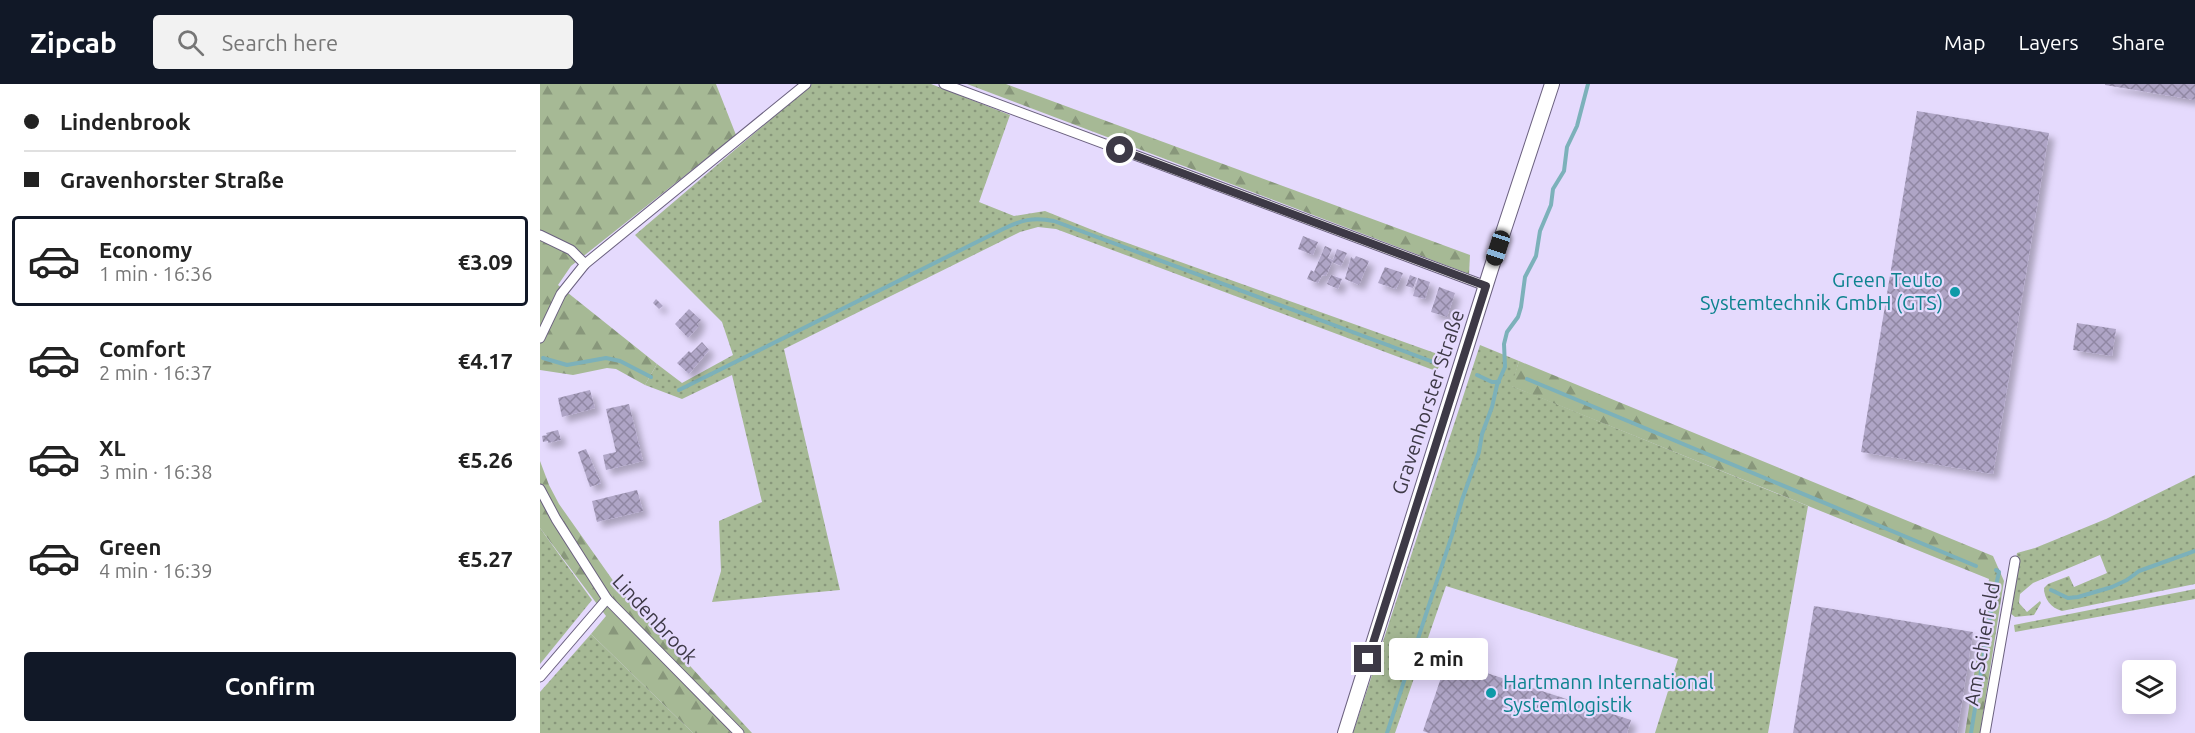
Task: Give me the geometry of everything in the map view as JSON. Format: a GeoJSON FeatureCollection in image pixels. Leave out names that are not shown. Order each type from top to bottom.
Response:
{"type":"FeatureCollection","features":[{"type":"Feature","properties":{"kind":"main road","name":"Gravenhorster Straße"},"geometry":{"type":"LineString","coordinates":[[1345,733],[1552,84]]}},
{"type":"Feature","properties":{"kind":"street"},"geometry":{"type":"LineString","coordinates":[[540,338],[567,285],[585,264],[806,84]]}},
{"type":"Feature","properties":{"kind":"street"},"geometry":{"type":"LineString","coordinates":[[944,84],[1486,286]]}},
{"type":"Feature","properties":{"kind":"street"},"geometry":{"type":"LineString","coordinates":[[540,235],[571,250],[585,264]]}},
{"type":"Feature","properties":{"kind":"street","name":"Lindenbrook"},"geometry":{"type":"LineString","coordinates":[[540,489],[556,519],[607,599],[739,733]]}},
{"type":"Feature","properties":{"kind":"street","name":"Am Schierfeld"},"geometry":{"type":"LineString","coordinates":[[1985,733],[2015,561]]}},
{"type":"Feature","properties":{"kind":"street"},"geometry":{"type":"LineString","coordinates":[[540,677],[607,599]]}},
{"type":"Feature","properties":{"kind":"green space"},"geometry":{"type":"Polygon","coordinates":[[[540,84],[716,84],[736,135],[571,266],[558,285],[657,364],[645,385],[616,369],[607,368],[573,375],[540,370],[540,84]]]}},
{"type":"Feature","properties":{"kind":"green space"},"geometry":{"type":"Polygon","coordinates":[[[812,84],[931,84],[1010,115],[979,202],[1014,216],[1045,211],[1105,235],[1446,357],[1436,371],[1056,229],[1038,227],[1020,232],[784,349],[840,590],[712,602],[721,571],[719,521],[762,502],[732,375],[682,399],[645,385],[657,364],[682,383],[733,355],[722,322],[635,235],[812,84]]]}},
{"type":"Feature","properties":{"kind":"green space"},"geometry":{"type":"Polygon","coordinates":[[[967,84],[1006,84],[1470,255],[1469,274],[967,84]]]}},
{"type":"Feature","properties":{"kind":"green space"},"geometry":{"type":"Polygon","coordinates":[[[1480,345],[1519,361],[1512,386],[1808,506],[1768,733],[1655,733],[1678,659],[1446,586],[1395,733],[1353,733],[1480,345]]]}},
{"type":"Feature","properties":{"kind":"green space"},"geometry":{"type":"Polygon","coordinates":[[[1519,361],[1993,556],[2004,581],[1980,733],[1965,733],[1989,579],[1511,386],[1519,361]]]}},
{"type":"Feature","properties":{"kind":"green space"},"geometry":{"type":"Polygon","coordinates":[[[540,461],[559,504],[619,589],[752,733],[693,733],[591,634],[606,616],[540,528],[540,461]]]}},
{"type":"Feature","properties":{"kind":"green space"},"geometry":{"type":"Polygon","coordinates":[[[2195,475],[2195,584],[2062,611],[2051,605],[2044,592],[2048,584],[2069,576],[2074,587],[2107,573],[2100,555],[2033,583],[2020,594],[2019,603],[2027,612],[2040,601],[2034,615],[2015,617],[2010,613],[2008,607],[2017,553],[2106,519],[2195,475]]]}},
{"type":"Feature","properties":{"kind":"green space"},"geometry":{"type":"Polygon","coordinates":[[[540,528],[592,600],[540,664],[540,528]]]}},
{"type":"Feature","properties":{"kind":"green space"},"geometry":{"type":"Polygon","coordinates":[[[2195,589],[2195,599],[2015,632],[2014,625],[2195,589]]]}},
{"type":"Feature","properties":{"kind":"green space"},"geometry":{"type":"Polygon","coordinates":[[[591,634],[693,733],[540,733],[540,692],[591,634]]]}},
{"type":"Feature","properties":{"kind":"building"},"geometry":{"type":"Polygon","coordinates":[[[2195,84],[2195,100],[2105,85],[2195,84]]]}},
{"type":"Feature","properties":{"kind":"building","name":"Green Teuto Systemtechnik GmbH (GTS)"},"geometry":{"type":"Polygon","coordinates":[[[1917,111],[2049,133],[1993,474],[1861,452],[1917,111]]]}},
{"type":"Feature","properties":{"kind":"building"},"geometry":{"type":"Polygon","coordinates":[[[1303,236],[1318,242],[1313,255],[1298,249],[1303,236]]]}},
{"type":"Feature","properties":{"kind":"building"},"geometry":{"type":"Polygon","coordinates":[[[1325,246],[1332,249],[1328,258],[1333,260],[1337,249],[1347,253],[1341,266],[1332,262],[1326,276],[1322,275],[1318,283],[1307,279],[1311,270],[1314,272],[1325,246]]]}},
{"type":"Feature","properties":{"kind":"building"},"geometry":{"type":"Polygon","coordinates":[[[1356,256],[1369,261],[1359,285],[1345,279],[1351,257],[1354,259],[1356,256]]]}},
{"type":"Feature","properties":{"kind":"building"},"geometry":{"type":"Polygon","coordinates":[[[1385,267],[1403,273],[1396,289],[1378,283],[1385,267]]]}},
{"type":"Feature","properties":{"kind":"building"},"geometry":{"type":"Polygon","coordinates":[[[1331,275],[1342,279],[1338,289],[1327,284],[1331,275]]]}},
{"type":"Feature","properties":{"kind":"building"},"geometry":{"type":"Polygon","coordinates":[[[1410,275],[1417,278],[1413,288],[1406,286],[1410,275]]]}},
{"type":"Feature","properties":{"kind":"building"},"geometry":{"type":"Polygon","coordinates":[[[1418,278],[1430,282],[1425,299],[1413,296],[1418,278]]]}},
{"type":"Feature","properties":{"kind":"building"},"geometry":{"type":"Polygon","coordinates":[[[1439,287],[1455,293],[1447,317],[1431,312],[1439,287]]]}},
{"type":"Feature","properties":{"kind":"building"},"geometry":{"type":"Polygon","coordinates":[[[656,299],[663,306],[659,309],[653,303],[656,299]]]}},
{"type":"Feature","properties":{"kind":"building"},"geometry":{"type":"Polygon","coordinates":[[[689,309],[701,320],[697,324],[699,326],[688,338],[675,324],[689,309]]]}},
{"type":"Feature","properties":{"kind":"building"},"geometry":{"type":"Polygon","coordinates":[[[2077,323],[2116,329],[2112,356],[2073,350],[2077,323]]]}},
{"type":"Feature","properties":{"kind":"building"},"geometry":{"type":"Polygon","coordinates":[[[702,342],[709,350],[689,374],[677,363],[702,342]]]}},
{"type":"Feature","properties":{"kind":"building"},"geometry":{"type":"Polygon","coordinates":[[[590,390],[595,408],[562,417],[558,398],[590,390]]]}},
{"type":"Feature","properties":{"kind":"building"},"geometry":{"type":"Polygon","coordinates":[[[629,404],[643,461],[606,470],[603,455],[616,452],[606,409],[629,404]]]}},
{"type":"Feature","properties":{"kind":"building"},"geometry":{"type":"Polygon","coordinates":[[[558,430],[561,440],[543,442],[542,436],[558,430]]]}},
{"type":"Feature","properties":{"kind":"building"},"geometry":{"type":"Polygon","coordinates":[[[586,449],[601,483],[590,487],[578,452],[586,449]]]}},
{"type":"Feature","properties":{"kind":"building"},"geometry":{"type":"Polygon","coordinates":[[[637,490],[643,511],[597,522],[592,501],[637,490]]]}},
{"type":"Feature","properties":{"kind":"building"},"geometry":{"type":"Polygon","coordinates":[[[1814,606],[1973,632],[1957,733],[1793,733],[1814,606]]]}},
{"type":"Feature","properties":{"kind":"building","name":"Hartmann International Systemlogistik"},"geometry":{"type":"Polygon","coordinates":[[[1447,660],[1631,720],[1627,733],[1429,733],[1423,731],[1447,660]]]}},
{"type":"Feature","properties":{"kind":"waterway"},"geometry":{"type":"LineString","coordinates":[[1387,733],[1479,452],[1482,434],[1505,367],[1504,344],[1507,332],[1518,317],[1525,277],[1536,256],[1540,231],[1551,205],[1553,189],[1564,171],[1567,147],[1577,126],[1588,84]]}},
{"type":"Feature","properties":{"kind":"waterway"},"geometry":{"type":"LineString","coordinates":[[679,390],[1003,229],[1033,219],[1054,221],[1436,363]]}},
{"type":"Feature","properties":{"kind":"waterway"},"geometry":{"type":"LineString","coordinates":[[543,358],[567,365],[606,358],[620,361],[651,377]]}},
{"type":"Feature","properties":{"kind":"waterway"},"geometry":{"type":"LineString","coordinates":[[1477,375],[1492,382],[1499,382]]}},
{"type":"Feature","properties":{"kind":"waterway"},"geometry":{"type":"LineString","coordinates":[[1527,379],[1976,566]]}},
{"type":"Feature","properties":{"kind":"waterway"},"geometry":{"type":"LineString","coordinates":[[2051,590],[2068,598],[2078,597],[2112,587],[2139,571],[2195,551]]}},
{"type":"Feature","properties":{"kind":"waterway"},"geometry":{"type":"LineString","coordinates":[[1971,733],[1999,572],[1996,570]]}},
{"type":"Feature","properties":{"kind":"place","name":"Green Teuto Systemtechnik GmbH (GTS)"},"geometry":{"type":"Point","coordinates":[1955,292]}},
{"type":"Feature","properties":{"kind":"place","name":"Hartmann International Systemlogistik"},"geometry":{"type":"Point","coordinates":[1491,693]}},
{"type":"Feature","properties":{"kind":"route"},"geometry":{"type":"LineString","coordinates":[[1120,150],[1486,286],[1368,659]]}}]}
